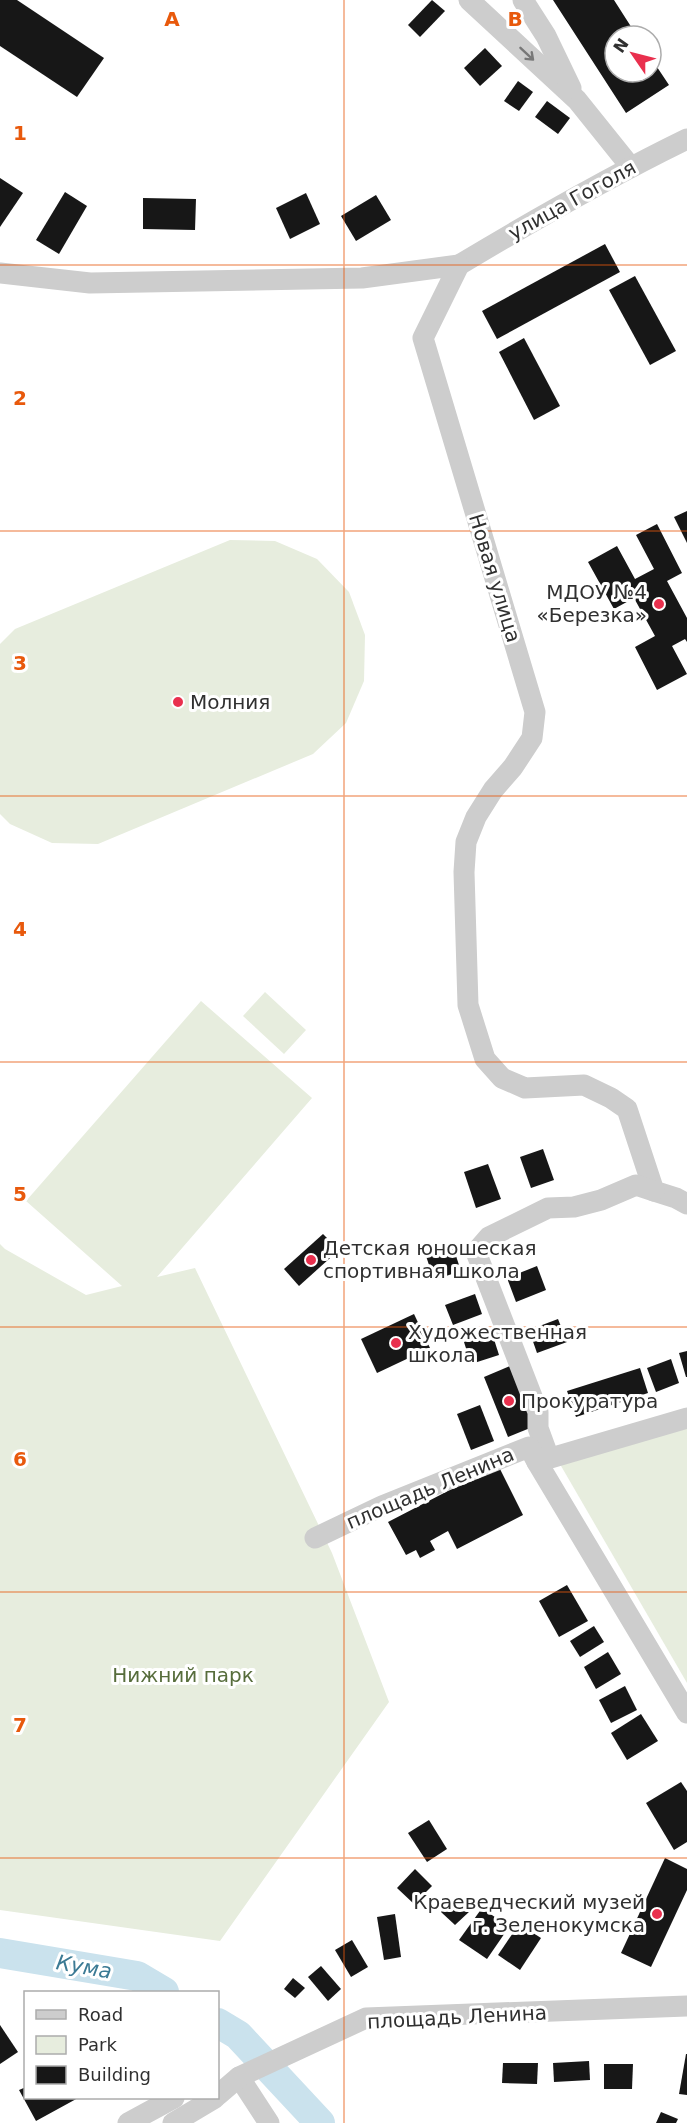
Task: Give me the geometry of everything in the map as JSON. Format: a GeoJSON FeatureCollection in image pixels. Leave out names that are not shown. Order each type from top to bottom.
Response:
{"type":"FeatureCollection","features":[{"type":"Feature","properties":{"kind":"street"},"geometry":{"type":"LineString","coordinates":[[469,0],[577,99],[630,166]]}},
{"type":"Feature","properties":{"kind":"street"},"geometry":{"type":"LineString","coordinates":[[523,0],[546,36],[577,99]]}},
{"type":"Feature","properties":{"kind":"street","name":"улица Гоголя"},"geometry":{"type":"LineString","coordinates":[[459,265],[630,166],[687,139]]}},
{"type":"Feature","properties":{"kind":"street"},"geometry":{"type":"LineString","coordinates":[[0,273],[90,283],[362,278],[459,265]]}},
{"type":"Feature","properties":{"kind":"street","name":"Новая улица"},"geometry":{"type":"LineString","coordinates":[[459,265],[423,338],[536,711],[532,738],[513,768],[492,790],[476,817],[466,842],[464,872],[468,1005],[485,1059],[502,1078],[525,1088],[584,1085],[611,1098],[627,1109],[654,1191]]}},
{"type":"Feature","properties":{"kind":"street"},"geometry":{"type":"LineString","coordinates":[[687,1204],[636,1185],[601,1200],[574,1207],[548,1208],[489,1237],[476,1252],[538,1412],[543,1460],[687,1418]]}},
{"type":"Feature","properties":{"kind":"street","name":"площадь Ленина"},"geometry":{"type":"LineString","coordinates":[[315,1538],[382,1506],[529,1447],[543,1460],[687,1713]]}},
{"type":"Feature","properties":{"kind":"street","name":"площадь Ленина"},"geometry":{"type":"LineString","coordinates":[[239,2077],[366,2018],[687,2006]]}},
{"type":"Feature","properties":{"kind":"street"},"geometry":{"type":"LineString","coordinates":[[219,2080],[239,2077]]}},
{"type":"Feature","properties":{"kind":"street"},"geometry":{"type":"LineString","coordinates":[[219,2094],[239,2077]]}},
{"type":"Feature","properties":{"kind":"street"},"geometry":{"type":"LineString","coordinates":[[239,2077],[269,2123]]}},
{"type":"Feature","properties":{"kind":"street"},"geometry":{"type":"LineString","coordinates":[[128,2123],[170,2099]]}},
{"type":"Feature","properties":{"kind":"street"},"geometry":{"type":"LineString","coordinates":[[173,2123],[211,2099]]}},
{"type":"Feature","properties":{"kind":"green space","name":"Молния"},"geometry":{"type":"Polygon","coordinates":[[[230,540],[275,541],[317,559],[349,592],[365,635],[364,681],[346,723],[313,754],[98,844],[52,843],[10,824],[0,814],[0,644],[15,629],[230,540]]]}},
{"type":"Feature","properties":{"kind":"green space"},"geometry":{"type":"Polygon","coordinates":[[[265,992],[306,1030],[284,1054],[243,1016],[265,992]]]}},
{"type":"Feature","properties":{"kind":"green space","name":"Нижний парк"},"geometry":{"type":"Polygon","coordinates":[[[201,1001],[312,1098],[157,1277],[195,1268],[332,1553],[389,1702],[220,1941],[0,1910],[0,1244],[86,1295],[122,1286],[26,1201],[201,1001]]]}},
{"type":"Feature","properties":{"kind":"green space"},"geometry":{"type":"Polygon","coordinates":[[[687,1421],[687,1683],[557,1459],[687,1421]]]}},
{"type":"Feature","properties":{"kind":"building"},"geometry":{"type":"Polygon","coordinates":[[[0,0],[17,0],[104,58],[77,97],[0,46],[0,0]]]}},
{"type":"Feature","properties":{"kind":"building"},"geometry":{"type":"Polygon","coordinates":[[[432,0],[445,11],[420,37],[408,25],[432,0]]]}},
{"type":"Feature","properties":{"kind":"building"},"geometry":{"type":"Polygon","coordinates":[[[553,0],[614,0],[629,24],[603,24],[603,77],[553,0]]]}},
{"type":"Feature","properties":{"kind":"building"},"geometry":{"type":"Polygon","coordinates":[[[485,48],[502,66],[480,86],[464,68],[485,48]]]}},
{"type":"Feature","properties":{"kind":"building"},"geometry":{"type":"Polygon","coordinates":[[[663,76],[669,85],[626,113],[607,84],[663,84],[663,76]]]}},
{"type":"Feature","properties":{"kind":"building"},"geometry":{"type":"Polygon","coordinates":[[[518,81],[533,92],[519,111],[504,101],[518,81]]]}},
{"type":"Feature","properties":{"kind":"building"},"geometry":{"type":"Polygon","coordinates":[[[547,101],[570,118],[558,134],[535,117],[547,101]]]}},
{"type":"Feature","properties":{"kind":"building"},"geometry":{"type":"Polygon","coordinates":[[[0,178],[23,193],[0,227],[0,178]]]}},
{"type":"Feature","properties":{"kind":"building"},"geometry":{"type":"Polygon","coordinates":[[[65,192],[87,206],[59,254],[36,240],[65,192]]]}},
{"type":"Feature","properties":{"kind":"building"},"geometry":{"type":"Polygon","coordinates":[[[306,193],[320,224],[290,239],[276,208],[306,193]]]}},
{"type":"Feature","properties":{"kind":"building"},"geometry":{"type":"Polygon","coordinates":[[[376,195],[391,220],[356,241],[341,216],[376,195]]]}},
{"type":"Feature","properties":{"kind":"building"},"geometry":{"type":"Polygon","coordinates":[[[143,198],[196,199],[195,230],[143,229],[143,198]]]}},
{"type":"Feature","properties":{"kind":"building"},"geometry":{"type":"Polygon","coordinates":[[[605,244],[620,272],[497,339],[482,311],[605,244]]]}},
{"type":"Feature","properties":{"kind":"building"},"geometry":{"type":"Polygon","coordinates":[[[635,276],[676,351],[650,365],[609,290],[635,276]]]}},
{"type":"Feature","properties":{"kind":"building"},"geometry":{"type":"Polygon","coordinates":[[[524,338],[560,406],[534,420],[499,352],[524,338]]]}},
{"type":"Feature","properties":{"kind":"building"},"geometry":{"type":"Polygon","coordinates":[[[687,511],[687,543],[674,517],[687,511]]]}},
{"type":"Feature","properties":{"kind":"building","name":"МДОУ №4 «Березка»"},"geometry":{"type":"Polygon","coordinates":[[[657,524],[682,573],[667,581],[687,618],[687,642],[685,639],[672,646],[687,674],[657,690],[635,647],[655,636],[634,598],[614,609],[588,562],[617,546],[635,579],[654,569],[636,535],[657,524]]]}},
{"type":"Feature","properties":{"kind":"building"},"geometry":{"type":"Polygon","coordinates":[[[543,1149],[554,1180],[531,1188],[520,1157],[543,1149]]]}},
{"type":"Feature","properties":{"kind":"building"},"geometry":{"type":"Polygon","coordinates":[[[488,1164],[501,1199],[476,1208],[464,1172],[488,1164]]]}},
{"type":"Feature","properties":{"kind":"building","name":"Детская юношеская спортивная школа"},"geometry":{"type":"Polygon","coordinates":[[[323,1234],[339,1250],[299,1286],[284,1269],[323,1234]]]}},
{"type":"Feature","properties":{"kind":"building"},"geometry":{"type":"Polygon","coordinates":[[[453,1247],[461,1271],[434,1280],[426,1256],[453,1247]]]}},
{"type":"Feature","properties":{"kind":"building"},"geometry":{"type":"Polygon","coordinates":[[[537,1266],[546,1290],[516,1302],[507,1278],[537,1266]]]}},
{"type":"Feature","properties":{"kind":"building"},"geometry":{"type":"Polygon","coordinates":[[[475,1294],[482,1314],[453,1325],[445,1305],[475,1294]]]}},
{"type":"Feature","properties":{"kind":"building","name":"Художественная школа"},"geometry":{"type":"Polygon","coordinates":[[[414,1314],[430,1348],[377,1373],[361,1339],[414,1314]]]}},
{"type":"Feature","properties":{"kind":"building"},"geometry":{"type":"Polygon","coordinates":[[[558,1319],[567,1342],[537,1353],[529,1330],[558,1319]]]}},
{"type":"Feature","properties":{"kind":"building"},"geometry":{"type":"Polygon","coordinates":[[[492,1333],[499,1355],[471,1364],[464,1342],[492,1333]]]}},
{"type":"Feature","properties":{"kind":"building"},"geometry":{"type":"Polygon","coordinates":[[[687,1351],[687,1377],[686,1377],[679,1353],[687,1351]]]}},
{"type":"Feature","properties":{"kind":"building"},"geometry":{"type":"Polygon","coordinates":[[[671,1359],[679,1383],[656,1392],[647,1368],[671,1359]]]}},
{"type":"Feature","properties":{"kind":"building","name":"Прокуратура"},"geometry":{"type":"Polygon","coordinates":[[[510,1366],[535,1426],[508,1437],[484,1377],[510,1366]]]}},
{"type":"Feature","properties":{"kind":"building"},"geometry":{"type":"Polygon","coordinates":[[[640,1368],[648,1393],[576,1417],[567,1391],[640,1368]]]}},
{"type":"Feature","properties":{"kind":"building"},"geometry":{"type":"Polygon","coordinates":[[[480,1405],[494,1441],[471,1450],[457,1414],[480,1405]]]}},
{"type":"Feature","properties":{"kind":"building"},"geometry":{"type":"Polygon","coordinates":[[[498,1465],[523,1515],[457,1549],[448,1531],[430,1541],[435,1550],[420,1558],[416,1550],[406,1555],[388,1522],[498,1465]]]}},
{"type":"Feature","properties":{"kind":"building"},"geometry":{"type":"Polygon","coordinates":[[[567,1585],[588,1621],[559,1637],[539,1601],[567,1585]]]}},
{"type":"Feature","properties":{"kind":"building"},"geometry":{"type":"Polygon","coordinates":[[[594,1626],[604,1642],[580,1657],[570,1641],[594,1626]]]}},
{"type":"Feature","properties":{"kind":"building"},"geometry":{"type":"Polygon","coordinates":[[[608,1652],[621,1674],[596,1689],[584,1667],[608,1652]]]}},
{"type":"Feature","properties":{"kind":"building"},"geometry":{"type":"Polygon","coordinates":[[[625,1686],[637,1710],[611,1723],[599,1700],[625,1686]]]}},
{"type":"Feature","properties":{"kind":"building"},"geometry":{"type":"Polygon","coordinates":[[[641,1714],[658,1741],[627,1760],[611,1733],[641,1714]]]}},
{"type":"Feature","properties":{"kind":"building"},"geometry":{"type":"Polygon","coordinates":[[[681,1782],[687,1791],[687,1842],[674,1850],[646,1803],[681,1782]]]}},
{"type":"Feature","properties":{"kind":"building"},"geometry":{"type":"Polygon","coordinates":[[[429,1820],[447,1849],[427,1862],[408,1833],[429,1820]]]}},
{"type":"Feature","properties":{"kind":"building","name":"Краеведческий музей г. Зеленокумска"},"geometry":{"type":"Polygon","coordinates":[[[665,1858],[687,1869],[687,1890],[651,1967],[621,1953],[665,1858]]]}},
{"type":"Feature","properties":{"kind":"building"},"geometry":{"type":"Polygon","coordinates":[[[415,1869],[432,1886],[414,1904],[397,1888],[415,1869]]]}},
{"type":"Feature","properties":{"kind":"building"},"geometry":{"type":"Polygon","coordinates":[[[455,1897],[470,1911],[455,1925],[441,1912],[455,1897]]]}},
{"type":"Feature","properties":{"kind":"building"},"geometry":{"type":"Polygon","coordinates":[[[482,1908],[509,1927],[487,1959],[459,1940],[482,1908]]]}},
{"type":"Feature","properties":{"kind":"building"},"geometry":{"type":"Polygon","coordinates":[[[395,1914],[401,1957],[384,1960],[377,1917],[395,1914]]]}},
{"type":"Feature","properties":{"kind":"building"},"geometry":{"type":"Polygon","coordinates":[[[519,1924],[541,1938],[520,1970],[498,1955],[519,1924]]]}},
{"type":"Feature","properties":{"kind":"building"},"geometry":{"type":"Polygon","coordinates":[[[352,1940],[368,1967],[351,1977],[335,1950],[352,1940]]]}},
{"type":"Feature","properties":{"kind":"building"},"geometry":{"type":"Polygon","coordinates":[[[321,1966],[341,1989],[328,2001],[308,1977],[321,1966]]]}},
{"type":"Feature","properties":{"kind":"building"},"geometry":{"type":"Polygon","coordinates":[[[293,1978],[305,1988],[295,1998],[284,1989],[293,1978]]]}},
{"type":"Feature","properties":{"kind":"building"},"geometry":{"type":"Polygon","coordinates":[[[0,2025],[18,2052],[0,2064],[0,2025]]]}},
{"type":"Feature","properties":{"kind":"building"},"geometry":{"type":"Polygon","coordinates":[[[687,2054],[687,2095],[679,2094],[687,2054]]]}},
{"type":"Feature","properties":{"kind":"building"},"geometry":{"type":"Polygon","coordinates":[[[589,2061],[590,2080],[554,2082],[553,2063],[589,2061]]]}},
{"type":"Feature","properties":{"kind":"building"},"geometry":{"type":"Polygon","coordinates":[[[503,2063],[538,2063],[537,2084],[502,2083],[503,2063]]]}},
{"type":"Feature","properties":{"kind":"building"},"geometry":{"type":"Polygon","coordinates":[[[604,2064],[633,2064],[632,2089],[604,2089],[604,2064]]]}},
{"type":"Feature","properties":{"kind":"building"},"geometry":{"type":"Polygon","coordinates":[[[24,2088],[24,2099],[76,2099],[36,2121],[19,2090],[24,2088]]]}},
{"type":"Feature","properties":{"kind":"building"},"geometry":{"type":"Polygon","coordinates":[[[661,2112],[678,2119],[676,2123],[656,2123],[661,2112]]]}},
{"type":"Feature","properties":{"kind":"waterway","name":"Кума"},"geometry":{"type":"LineString","coordinates":[[0,1953],[137,1976],[162,1991]]}},
{"type":"Feature","properties":{"kind":"waterway","name":"Кума"},"geometry":{"type":"LineString","coordinates":[[219,2024],[238,2035],[320,2123]]}},
{"type":"Feature","properties":{"kind":"place","name":"МДОУ №4 «Березка»"},"geometry":{"type":"Point","coordinates":[659,604]}},
{"type":"Feature","properties":{"kind":"place","name":"Молния"},"geometry":{"type":"Point","coordinates":[178,702]}},
{"type":"Feature","properties":{"kind":"place","name":"Детская юношеская спортивная школа"},"geometry":{"type":"Point","coordinates":[311,1260]}},
{"type":"Feature","properties":{"kind":"place","name":"Художественная школа"},"geometry":{"type":"Point","coordinates":[396,1343]}},
{"type":"Feature","properties":{"kind":"place","name":"Прокуратура"},"geometry":{"type":"Point","coordinates":[509,1401]}},
{"type":"Feature","properties":{"kind":"place","name":"Краеведческий музей г. Зеленокумска"},"geometry":{"type":"Point","coordinates":[657,1914]}}]}
